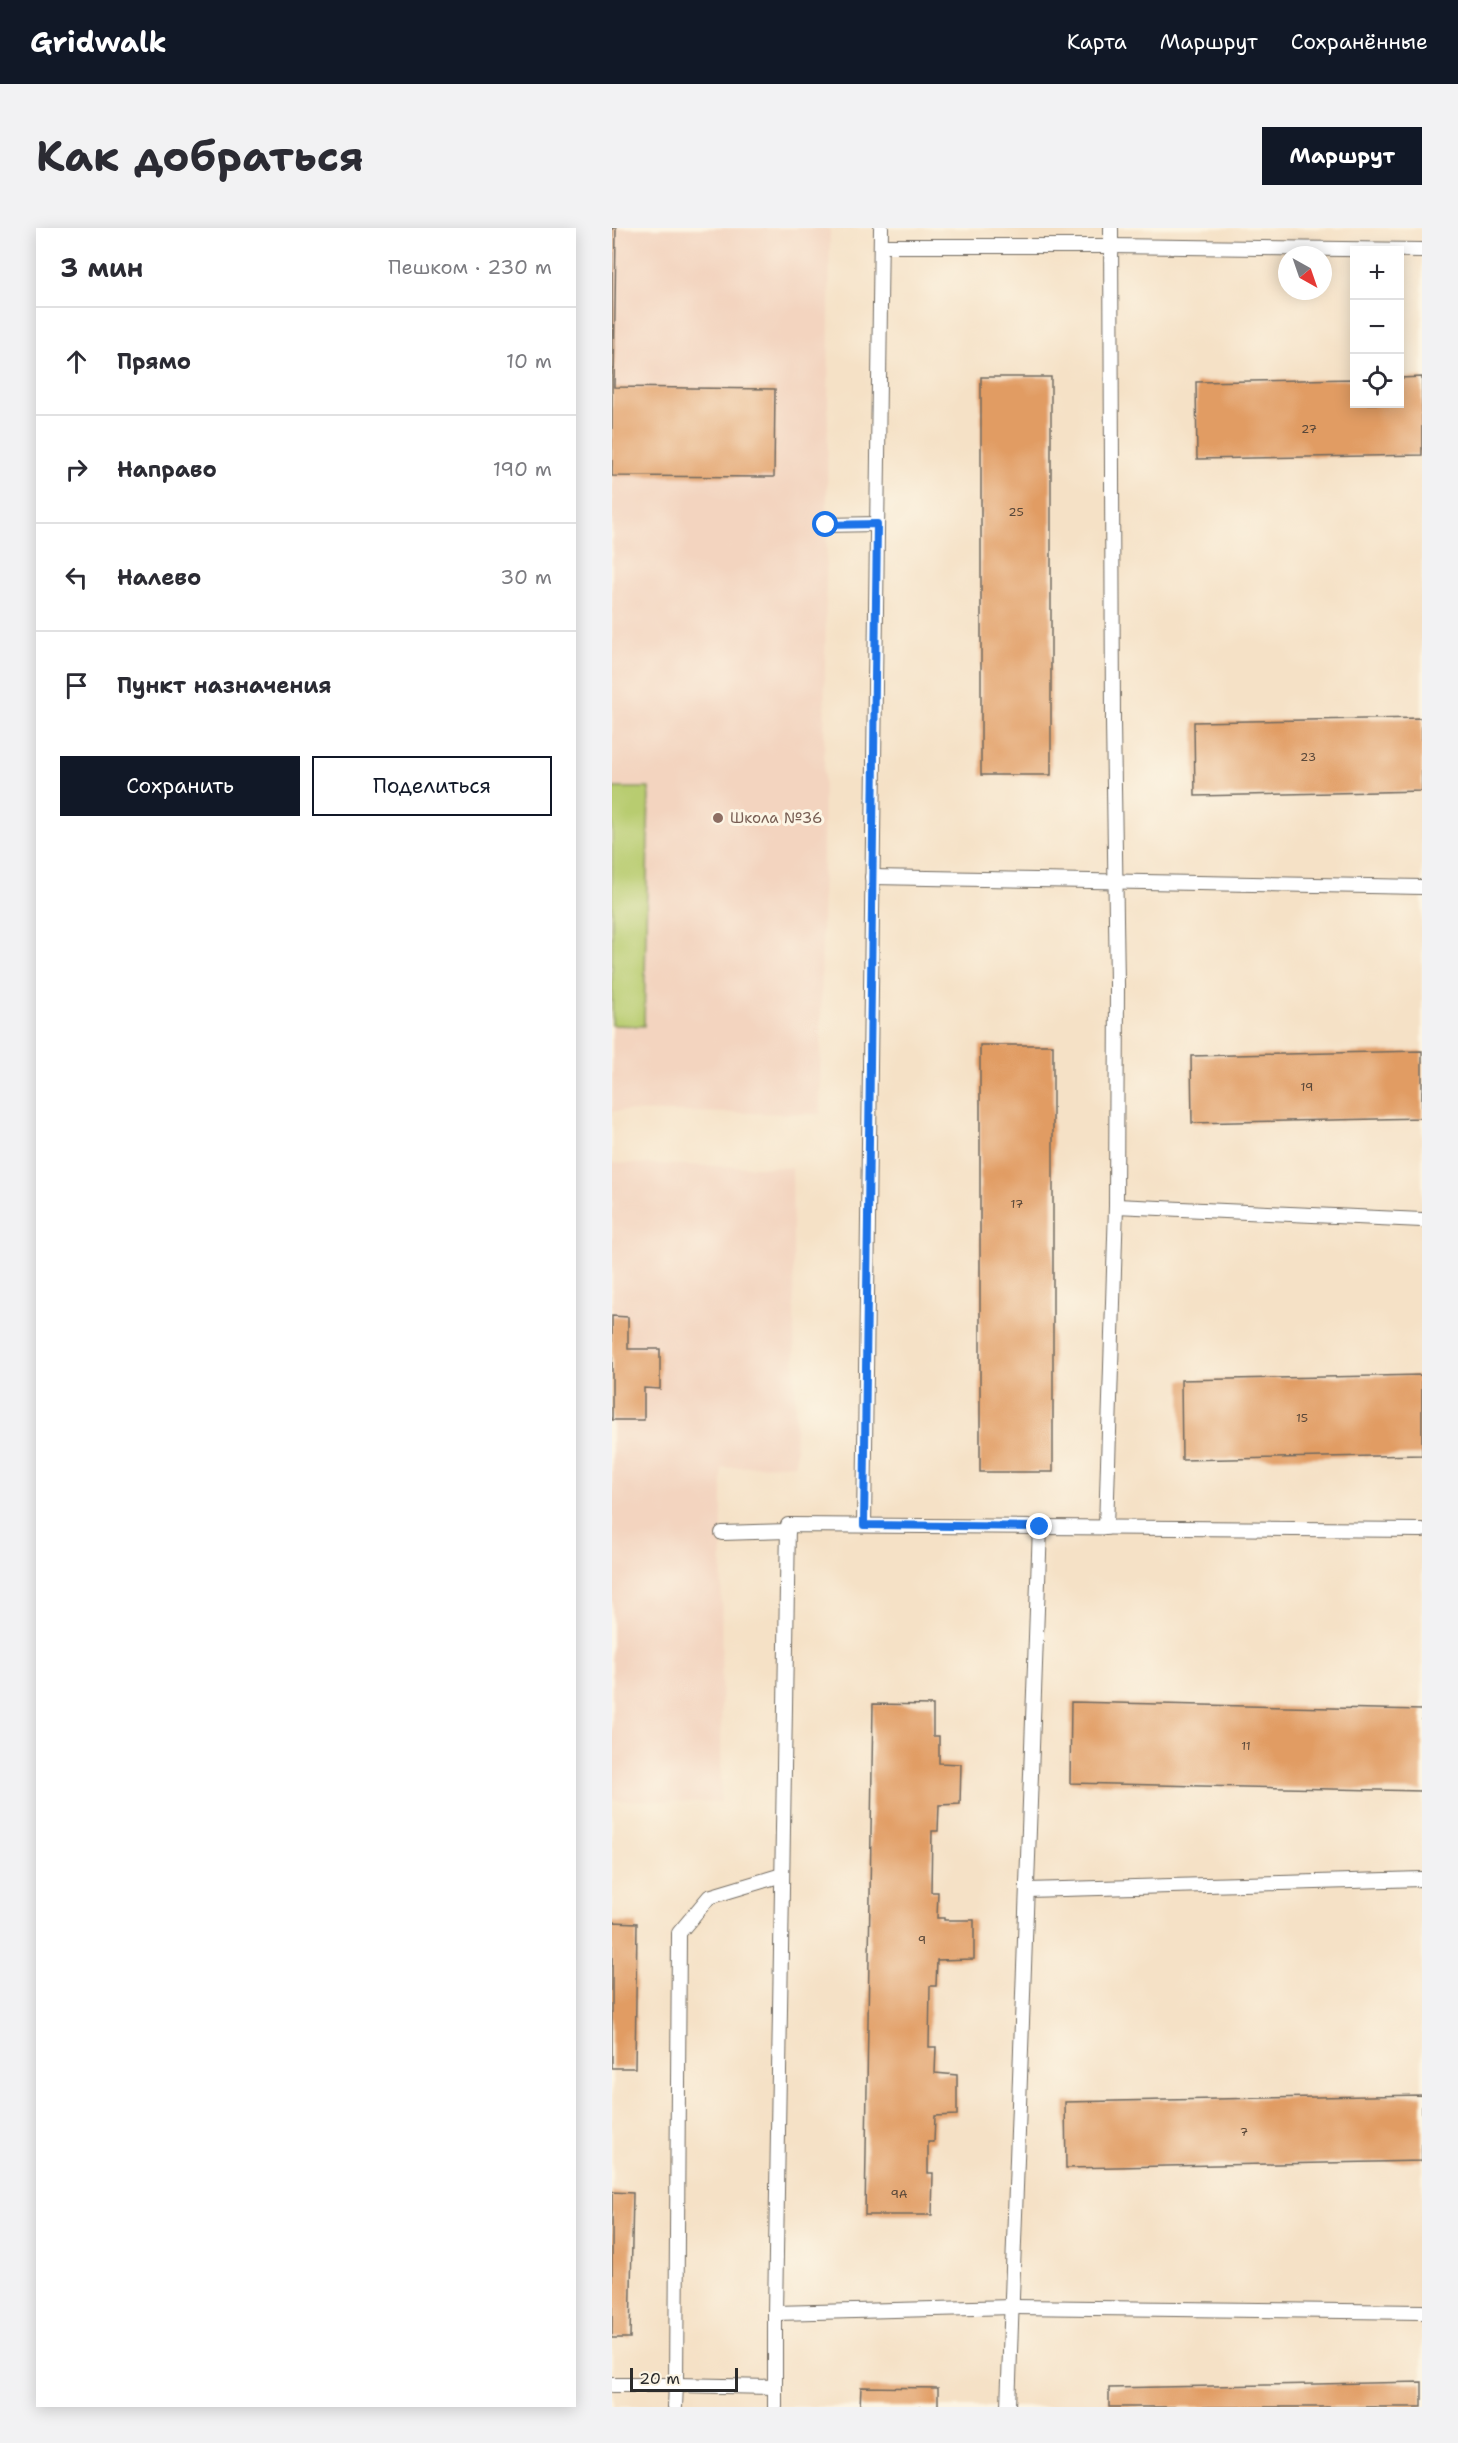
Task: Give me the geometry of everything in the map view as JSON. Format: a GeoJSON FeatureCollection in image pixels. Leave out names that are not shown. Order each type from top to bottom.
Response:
{"type":"FeatureCollection","features":[{"type":"Feature","properties":{"kind":"lane"},"geometry":{"type":"LineString","coordinates":[[864,1525],[881,228]]}},
{"type":"Feature","properties":{"kind":"lane"},"geometry":{"type":"LineString","coordinates":[[1106,1528],[1116,1206],[1111,228]]}},
{"type":"Feature","properties":{"kind":"lane"},"geometry":{"type":"LineString","coordinates":[[881,246],[1422,250]]}},
{"type":"Feature","properties":{"kind":"lane"},"geometry":{"type":"LineString","coordinates":[[826,525],[877,524]]}},
{"type":"Feature","properties":{"kind":"lane"},"geometry":{"type":"LineString","coordinates":[[872,877],[1422,887]]}},
{"type":"Feature","properties":{"kind":"lane"},"geometry":{"type":"LineString","coordinates":[[1116,1206],[1422,1220]]}},
{"type":"Feature","properties":{"kind":"lane"},"geometry":{"type":"LineString","coordinates":[[775,2407],[788,1525],[1422,1530]]}},
{"type":"Feature","properties":{"kind":"lane"},"geometry":{"type":"LineString","coordinates":[[1008,2407],[1040,1527]]}},
{"type":"Feature","properties":{"kind":"lane"},"geometry":{"type":"LineString","coordinates":[[722,1533],[788,1531]]}},
{"type":"Feature","properties":{"kind":"lane"},"geometry":{"type":"LineString","coordinates":[[675,2407],[679,1933],[709,1897],[782,1875]]}},
{"type":"Feature","properties":{"kind":"lane"},"geometry":{"type":"LineString","coordinates":[[1027,1890],[1422,1879]]}},
{"type":"Feature","properties":{"kind":"lane"},"geometry":{"type":"LineString","coordinates":[[775,2313],[1013,2307],[1422,2312]]}},
{"type":"Feature","properties":{"kind":"lane"},"geometry":{"type":"LineString","coordinates":[[612,2385],[775,2387]]}},
{"type":"Feature","properties":{"kind":"shaded area","name":"Школа №36"},"geometry":{"type":"Polygon","coordinates":[[[612,228],[830,228],[820,1114],[612,1111],[612,228]]]}},
{"type":"Feature","properties":{"kind":"shaded area"},"geometry":{"type":"Polygon","coordinates":[[[612,1163],[792,1168],[796,1464],[722,1468],[721,1802],[612,1800],[612,1163]]]}},
{"type":"Feature","properties":{"kind":"green space"},"geometry":{"type":"Polygon","coordinates":[[[612,788],[649,788],[644,1026],[612,1025],[612,788]]]}},
{"type":"Feature","properties":{"kind":"building"},"geometry":{"type":"Polygon","coordinates":[[[612,228],[616,228],[614,387],[775,389],[774,477],[612,476],[612,228]]]}},
{"type":"Feature","properties":{"kind":"building"},"geometry":{"type":"Polygon","coordinates":[[[981,377],[1051,377],[1051,775],[981,775],[981,377]]]}},
{"type":"Feature","properties":{"kind":"building"},"geometry":{"type":"Polygon","coordinates":[[[1422,377],[1422,455],[1197,459],[1196,382],[1350,379],[1350,408],[1404,408],[1404,378],[1422,377]]]}},
{"type":"Feature","properties":{"kind":"building"},"geometry":{"type":"Polygon","coordinates":[[[1422,718],[1422,791],[1195,796],[1194,722],[1422,718]]]}},
{"type":"Feature","properties":{"kind":"building"},"geometry":{"type":"Polygon","coordinates":[[[980,1045],[1053,1045],[1053,1472],[980,1472],[980,1045]]]}},
{"type":"Feature","properties":{"kind":"building"},"geometry":{"type":"Polygon","coordinates":[[[1422,1051],[1422,1118],[1192,1123],[1191,1056],[1422,1051]]]}},
{"type":"Feature","properties":{"kind":"building"},"geometry":{"type":"Polygon","coordinates":[[[612,1316],[628,1317],[628,1349],[660,1349],[660,1389],[644,1388],[644,1420],[612,1420],[612,1316]]]}},
{"type":"Feature","properties":{"kind":"building"},"geometry":{"type":"Polygon","coordinates":[[[1422,1375],[1422,1455],[1182,1460],[1181,1380],[1422,1375]]]}},
{"type":"Feature","properties":{"kind":"building"},"geometry":{"type":"Polygon","coordinates":[[[1071,1702],[1422,1710],[1422,1791],[1070,1783],[1071,1702]]]}},
{"type":"Feature","properties":{"kind":"building"},"geometry":{"type":"Polygon","coordinates":[[[873,1704],[933,1705],[933,1736],[939,1736],[939,1763],[961,1764],[960,1804],[939,1805],[938,1831],[932,1831],[931,1892],[938,1892],[937,1918],[974,1920],[974,1959],[937,1960],[936,1986],[930,1986],[929,2047],[936,2047],[935,2073],[957,2075],[957,2115],[935,2116],[934,2142],[928,2142],[928,2173],[933,2173],[932,2215],[865,2215],[873,1704]]]}},
{"type":"Feature","properties":{"kind":"building"},"geometry":{"type":"Polygon","coordinates":[[[612,1922],[637,1923],[635,2068],[612,2068],[612,1922]]]}},
{"type":"Feature","properties":{"kind":"building"},"geometry":{"type":"Polygon","coordinates":[[[1422,2095],[1422,2161],[1066,2168],[1065,2102],[1422,2095]]]}},
{"type":"Feature","properties":{"kind":"building"},"geometry":{"type":"Polygon","coordinates":[[[612,2192],[633,2193],[630,2338],[612,2338],[612,2192]]]}},
{"type":"Feature","properties":{"kind":"building"},"geometry":{"type":"Polygon","coordinates":[[[1422,2382],[1422,2407],[1109,2407],[1109,2388],[1422,2382]]]}},
{"type":"Feature","properties":{"kind":"building"},"geometry":{"type":"Polygon","coordinates":[[[861,2387],[938,2388],[938,2407],[860,2407],[861,2387]]]}},
{"type":"Feature","properties":{"kind":"place","name":"Школа №36"},"geometry":{"type":"Point","coordinates":[718,818]}},
{"type":"Feature","properties":{"kind":"route"},"geometry":{"type":"LineString","coordinates":[[826,525],[877,524],[864,1525],[1040,1527]]}}]}
